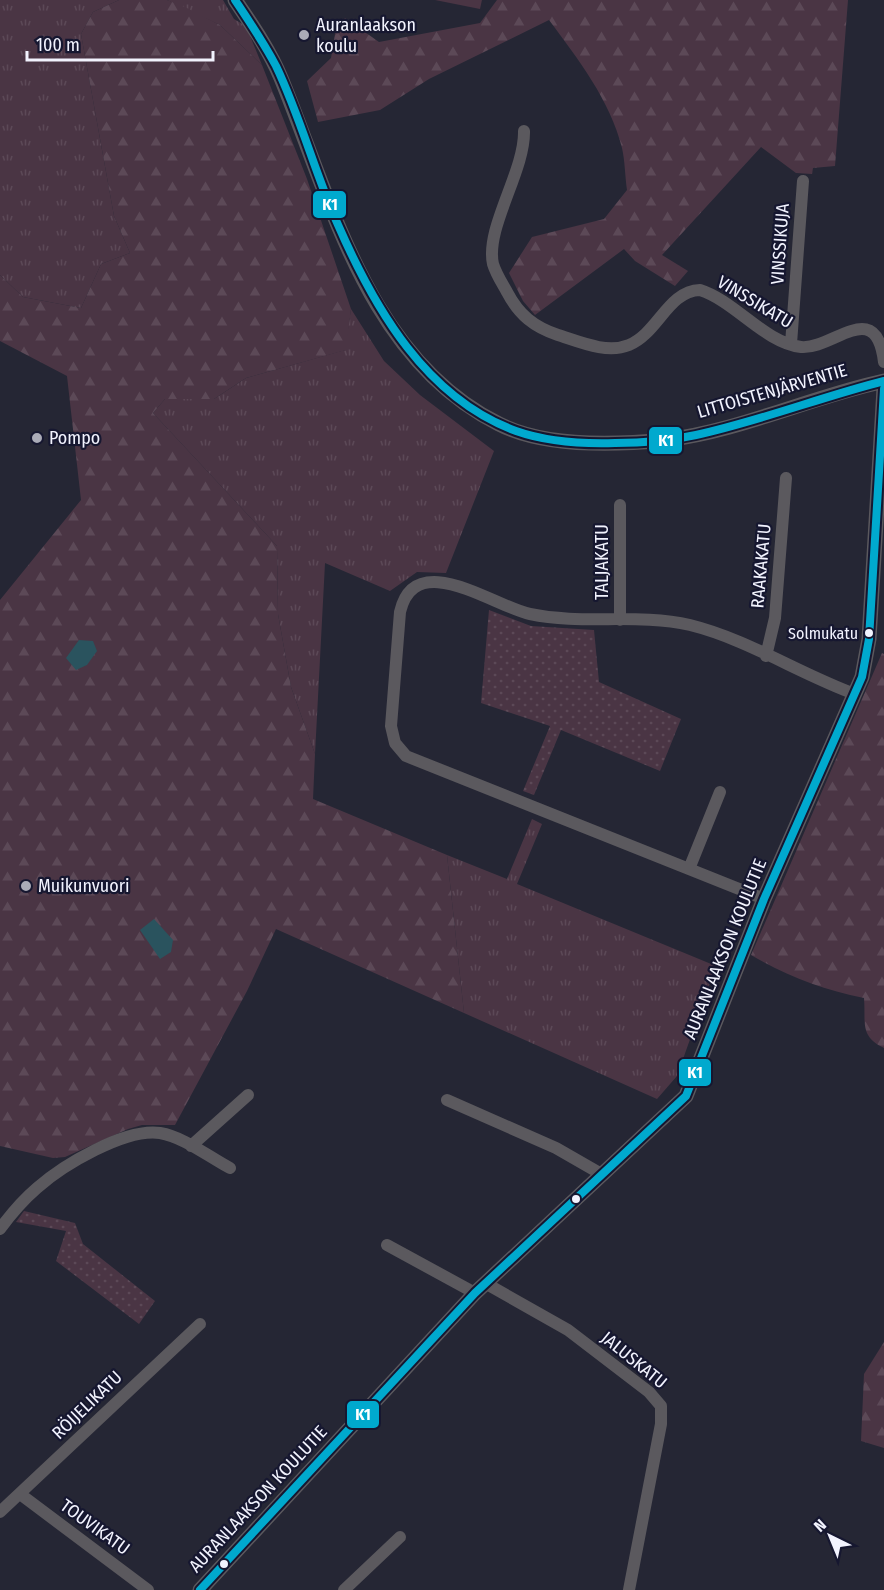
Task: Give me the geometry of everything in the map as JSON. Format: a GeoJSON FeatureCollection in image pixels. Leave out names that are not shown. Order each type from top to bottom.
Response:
{"type":"FeatureCollection","features":[{"type":"Feature","properties":{"kind":"street","name":"LITTOISTENJÄRVENTIE"},"geometry":{"type":"LineString","coordinates":[[236,0],[281,77],[345,241],[389,323],[439,382],[499,425],[540,437],[572,441],[633,442],[666,439],[739,423],[814,399],[884,381]]}},
{"type":"Feature","properties":{"kind":"street","name":"VINSSIKATU"},"geometry":{"type":"LineString","coordinates":[[524,131],[523,150],[494,239],[492,256],[496,271],[513,304],[529,321],[551,333],[584,344],[604,348],[622,347],[647,332],[681,296],[700,290],[713,295],[778,338],[791,344],[811,346],[852,329],[863,329],[876,338],[884,362]]}},
{"type":"Feature","properties":{"kind":"street","name":"VINSSIKUJA"},"geometry":{"type":"LineString","coordinates":[[791,344],[803,181]]}},
{"type":"Feature","properties":{"kind":"street","name":"AURANLAAKSON KOULUTIE"},"geometry":{"type":"LineString","coordinates":[[200,1590],[480,1288],[686,1096],[764,899],[864,669],[869,639],[884,389]]}},
{"type":"Feature","properties":{"kind":"street","name":"RAAKAKATU"},"geometry":{"type":"LineString","coordinates":[[766,656],[775,618],[786,478]]}},
{"type":"Feature","properties":{"kind":"street","name":"TALJAKATU"},"geometry":{"type":"LineString","coordinates":[[620,505],[620,620]]}},
{"type":"Feature","properties":{"kind":"street"},"geometry":{"type":"LineString","coordinates":[[764,899],[417,762],[402,752],[393,738],[391,726],[400,612],[404,599],[418,585],[430,582],[446,583],[477,592],[529,614],[690,626],[855,694]]}},
{"type":"Feature","properties":{"kind":"street"},"geometry":{"type":"LineString","coordinates":[[689,869],[720,792]]}},
{"type":"Feature","properties":{"kind":"street"},"geometry":{"type":"LineString","coordinates":[[191,1146],[248,1095]]}},
{"type":"Feature","properties":{"kind":"street"},"geometry":{"type":"LineString","coordinates":[[447,1100],[568,1153],[603,1175]]}},
{"type":"Feature","properties":{"kind":"street"},"geometry":{"type":"LineString","coordinates":[[0,1228],[27,1196],[47,1179],[122,1138],[141,1133],[159,1133],[191,1146],[230,1168]]}},
{"type":"Feature","properties":{"kind":"street"},"geometry":{"type":"LineString","coordinates":[[387,1245],[480,1288]]}},
{"type":"Feature","properties":{"kind":"street","name":"JALUSKATU"},"geometry":{"type":"LineString","coordinates":[[480,1288],[568,1330],[649,1392],[661,1406],[662,1424],[629,1590]]}},
{"type":"Feature","properties":{"kind":"street","name":"RÖIJELIKATU"},"geometry":{"type":"LineString","coordinates":[[2,1507],[20,1494],[200,1324]]}},
{"type":"Feature","properties":{"kind":"street","name":"TOUVIKATU"},"geometry":{"type":"LineString","coordinates":[[20,1494],[148,1590]]}},
{"type":"Feature","properties":{"kind":"street"},"geometry":{"type":"LineString","coordinates":[[344,1590],[400,1537]]}},
{"type":"Feature","properties":{"kind":"green space"},"geometry":{"type":"Polygon","coordinates":[[[0,0],[119,0],[93,12],[81,34],[114,216],[130,253],[101,264],[81,308],[23,297],[0,275],[0,0]]]}},
{"type":"Feature","properties":{"kind":"green space"},"geometry":{"type":"Polygon","coordinates":[[[119,0],[167,0],[220,25],[262,65],[307,179],[351,309],[346,350],[246,378],[214,399],[165,399],[153,413],[277,546],[278,614],[291,687],[315,754],[313,799],[447,855],[464,1013],[276,929],[247,991],[175,1125],[142,1125],[65,1157],[53,1158],[0,1146],[0,600],[81,500],[67,376],[0,341],[0,275],[23,297],[81,308],[101,264],[130,253],[114,216],[81,34],[93,12],[119,0]]]}},
{"type":"Feature","properties":{"kind":"green space"},"geometry":{"type":"Polygon","coordinates":[[[167,0],[223,0],[234,19],[246,26],[262,65],[220,25],[167,0]]]}},
{"type":"Feature","properties":{"kind":"green space"},"geometry":{"type":"Polygon","coordinates":[[[435,0],[482,0],[480,9],[435,0]]]}},
{"type":"Feature","properties":{"kind":"green space"},"geometry":{"type":"Polygon","coordinates":[[[497,0],[848,0],[835,166],[813,168],[812,174],[796,173],[761,147],[662,255],[688,271],[675,286],[635,261],[624,249],[535,315],[523,301],[509,273],[532,237],[604,219],[627,190],[622,148],[610,113],[592,81],[549,20],[429,79],[380,110],[318,122],[307,81],[331,58],[336,28],[345,18],[379,42],[480,23],[497,0]]]}},
{"type":"Feature","properties":{"kind":"green space"},"geometry":{"type":"Polygon","coordinates":[[[351,309],[384,361],[420,395],[494,451],[446,573],[417,572],[390,591],[325,563],[315,754],[291,687],[278,614],[277,546],[153,413],[165,399],[214,399],[246,378],[345,350],[351,309]]]}},
{"type":"Feature","properties":{"kind":"green space"},"geometry":{"type":"Polygon","coordinates":[[[489,610],[531,626],[594,630],[599,682],[681,719],[660,771],[561,730],[534,795],[523,791],[550,726],[481,703],[489,610]]]}},
{"type":"Feature","properties":{"kind":"green space"},"geometry":{"type":"Polygon","coordinates":[[[882,653],[884,654],[884,1048],[867,1033],[864,998],[806,981],[751,955],[882,653]]]}},
{"type":"Feature","properties":{"kind":"green space"},"geometry":{"type":"Polygon","coordinates":[[[532,819],[542,824],[517,884],[716,966],[677,1076],[657,1099],[464,1013],[447,855],[507,879],[532,819]]]}},
{"type":"Feature","properties":{"kind":"green space"},"geometry":{"type":"Polygon","coordinates":[[[24,1211],[75,1223],[83,1244],[155,1301],[139,1324],[56,1261],[66,1231],[16,1222],[24,1211]]]}},
{"type":"Feature","properties":{"kind":"green space"},"geometry":{"type":"Polygon","coordinates":[[[884,1342],[884,1448],[861,1441],[864,1374],[884,1342]]]}},
{"type":"Feature","properties":{"kind":"water"},"geometry":{"type":"Polygon","coordinates":[[[79,640],[93,641],[97,651],[87,665],[76,670],[66,658],[79,640]]]}},
{"type":"Feature","properties":{"kind":"water"},"geometry":{"type":"Polygon","coordinates":[[[154,919],[173,940],[171,952],[160,959],[140,930],[154,919]]]}},
{"type":"Feature","properties":{"kind":"transit line","name":"K1"},"geometry":{"type":"LineString","coordinates":[[235,0],[276,66],[339,227],[369,289],[407,347],[430,374],[455,397],[484,416],[528,435],[565,442],[656,441],[720,429],[884,381]]}},
{"type":"Feature","properties":{"kind":"transit line","name":"K1"},"geometry":{"type":"LineString","coordinates":[[200,1590],[475,1293],[686,1096],[764,899],[862,677],[869,639],[884,389]]}},
{"type":"Feature","properties":{"kind":"place","name":"Auranlaakson koulu"},"geometry":{"type":"Point","coordinates":[304,35]}},
{"type":"Feature","properties":{"kind":"place","name":"Pompo"},"geometry":{"type":"Point","coordinates":[37,438]}},
{"type":"Feature","properties":{"kind":"place","name":"Solmukatu"},"geometry":{"type":"Point","coordinates":[869,633]}},
{"type":"Feature","properties":{"kind":"place","name":"Muikunvuori"},"geometry":{"type":"Point","coordinates":[26,886]}}]}
